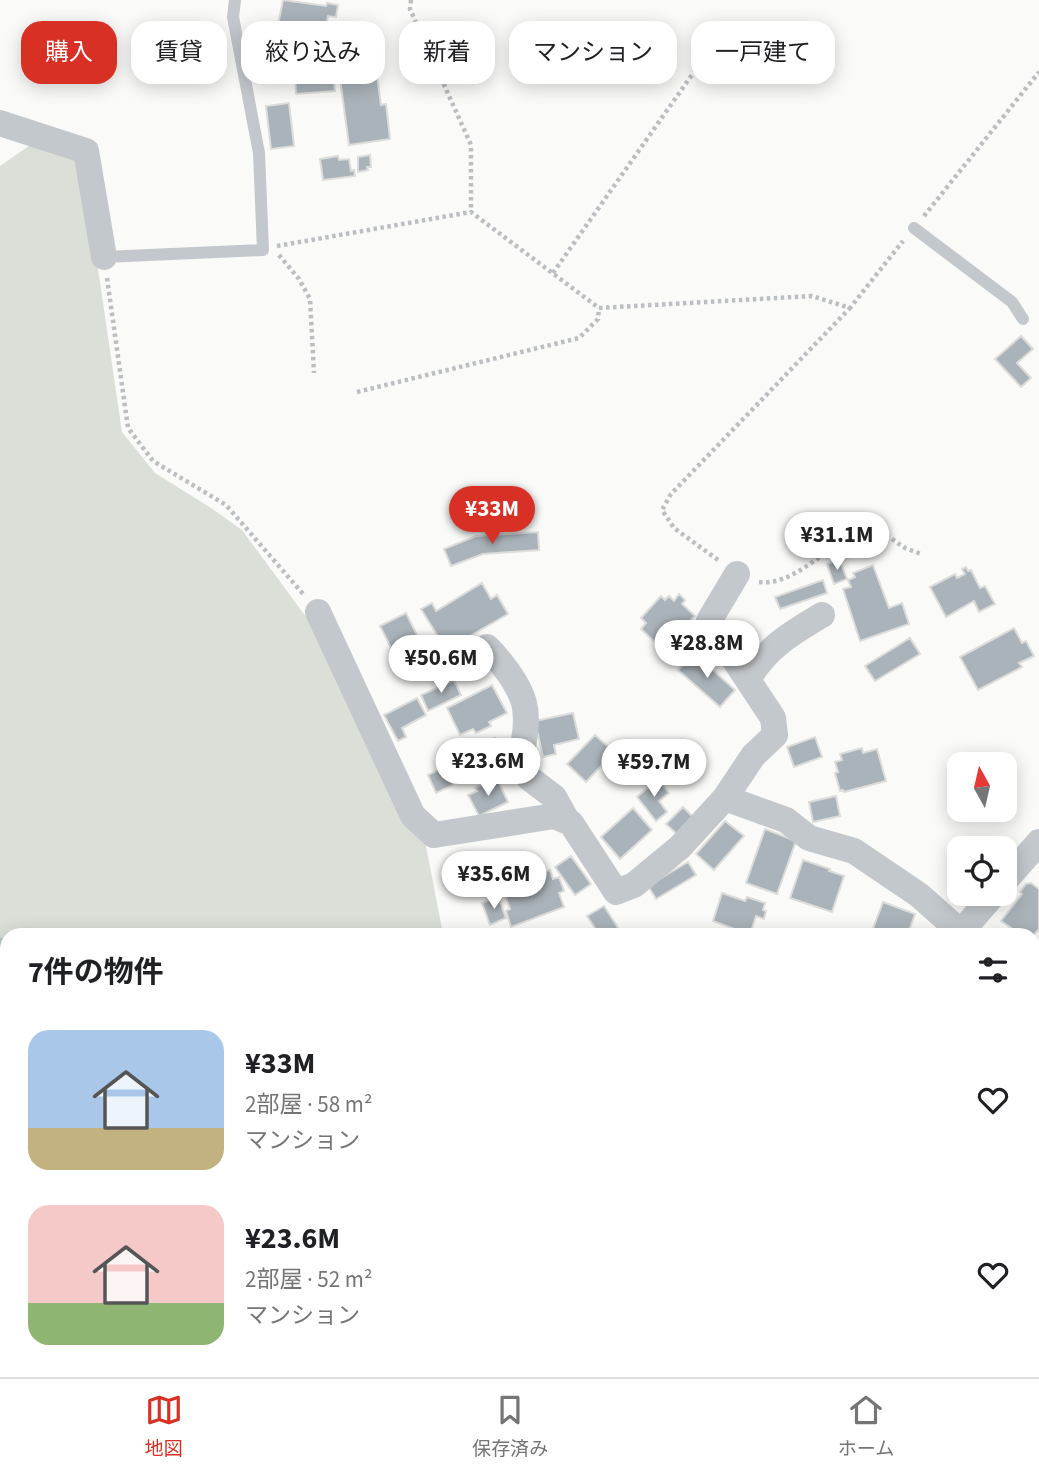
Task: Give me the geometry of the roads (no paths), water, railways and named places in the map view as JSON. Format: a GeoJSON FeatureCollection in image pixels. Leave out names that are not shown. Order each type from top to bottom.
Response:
{"type":"FeatureCollection","features":[{"type":"Feature","properties":{"kind":"street"},"geometry":{"type":"LineString","coordinates":[[0,123],[86,151],[104,257]]}},
{"type":"Feature","properties":{"kind":"street"},"geometry":{"type":"LineString","coordinates":[[318,612],[413,816],[434,835],[554,816],[571,823],[617,892],[634,886],[680,847],[725,798],[753,756],[775,735],[773,718],[709,621],[737,574]]}},
{"type":"Feature","properties":{"kind":"street"},"geometry":{"type":"LineString","coordinates":[[748,679],[761,659],[786,636],[821,615]]}},
{"type":"Feature","properties":{"kind":"street"},"geometry":{"type":"LineString","coordinates":[[487,647],[502,662],[524,702],[526,730],[520,764],[529,778],[554,797],[568,822]]}},
{"type":"Feature","properties":{"kind":"street"},"geometry":{"type":"LineString","coordinates":[[725,798],[786,820],[809,838],[854,851],[919,895],[956,928]]}},
{"type":"Feature","properties":{"kind":"street"},"geometry":{"type":"LineString","coordinates":[[1017,867],[1039,842]]}},
{"type":"Feature","properties":{"kind":"street"},"geometry":{"type":"LineString","coordinates":[[966,928],[984,906]]}},
{"type":"Feature","properties":{"kind":"lane"},"geometry":{"type":"LineString","coordinates":[[104,257],[263,250],[259,153],[233,17],[235,0]]}},
{"type":"Feature","properties":{"kind":"lane"},"geometry":{"type":"LineString","coordinates":[[914,228],[1012,302],[1023,319]]}}]}
